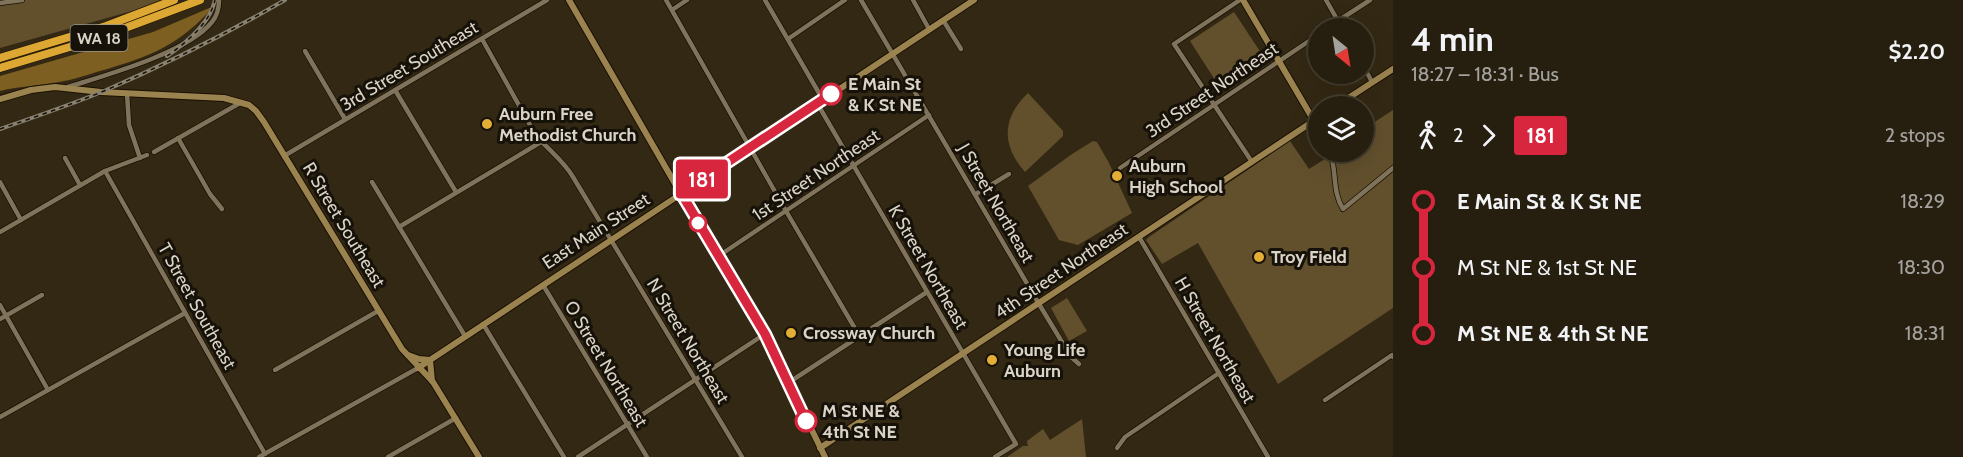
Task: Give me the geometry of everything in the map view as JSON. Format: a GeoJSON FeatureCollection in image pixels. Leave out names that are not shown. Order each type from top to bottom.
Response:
{"type":"FeatureCollection","features":[{"type":"Feature","properties":{"kind":"highway","name":"WA 18"},"geometry":{"type":"LineString","coordinates":[[0,57],[106,26],[174,0]]}},
{"type":"Feature","properties":{"kind":"highway","name":"WA 18"},"geometry":{"type":"LineString","coordinates":[[0,68],[93,40],[198,1]]}},
{"type":"Feature","properties":{"kind":"main road"},"geometry":{"type":"LineString","coordinates":[[569,0],[717,257],[765,334],[825,457]]}},
{"type":"Feature","properties":{"kind":"main road","name":"East Main Street"},"geometry":{"type":"LineString","coordinates":[[418,368],[974,0]]}},
{"type":"Feature","properties":{"kind":"main road"},"geometry":{"type":"LineString","coordinates":[[1241,0],[1308,107]]}},
{"type":"Feature","properties":{"kind":"main road"},"geometry":{"type":"LineString","coordinates":[[1374,81],[1393,69]]}},
{"type":"Feature","properties":{"kind":"main road"},"geometry":{"type":"LineString","coordinates":[[1351,96],[1369,84]]}},
{"type":"Feature","properties":{"kind":"main road"},"geometry":{"type":"LineString","coordinates":[[0,99],[31,90],[67,87],[224,98],[242,102]]}},
{"type":"Feature","properties":{"kind":"main road","name":"R Street Southeast"},"geometry":{"type":"LineString","coordinates":[[242,102],[256,111],[406,355],[432,381]]}},
{"type":"Feature","properties":{"kind":"main road","name":"4th Street Northeast"},"geometry":{"type":"LineString","coordinates":[[820,448],[1308,124]]}},
{"type":"Feature","properties":{"kind":"main road"},"geometry":{"type":"LineString","coordinates":[[406,355],[430,360],[432,381],[479,457]]}},
{"type":"Feature","properties":{"kind":"street"},"geometry":{"type":"LineString","coordinates":[[0,3],[22,0]]}},
{"type":"Feature","properties":{"kind":"street"},"geometry":{"type":"LineString","coordinates":[[67,87],[125,68],[185,42],[200,33],[213,21],[218,11],[219,0]]}},
{"type":"Feature","properties":{"kind":"street","name":"3rd Street Southeast"},"geometry":{"type":"LineString","coordinates":[[284,156],[547,0]]}},
{"type":"Feature","properties":{"kind":"street"},"geometry":{"type":"LineString","coordinates":[[666,0],[860,337]]}},
{"type":"Feature","properties":{"kind":"street"},"geometry":{"type":"LineString","coordinates":[[672,10],[687,0]]}},
{"type":"Feature","properties":{"kind":"street","name":"K Street Northeast"},"geometry":{"type":"LineString","coordinates":[[765,0],[788,39],[853,166],[1016,444],[996,457]]}},
{"type":"Feature","properties":{"kind":"street"},"geometry":{"type":"LineString","coordinates":[[788,39],[845,0]]}},
{"type":"Feature","properties":{"kind":"street","name":"J Street Northeast"},"geometry":{"type":"LineString","coordinates":[[861,0],[1038,304],[1071,357],[1079,364]]}},
{"type":"Feature","properties":{"kind":"street"},"geometry":{"type":"LineString","coordinates":[[913,0],[929,29]]}},
{"type":"Feature","properties":{"kind":"street"},"geometry":{"type":"LineString","coordinates":[[1241,0],[1174,44],[1252,162]]}},
{"type":"Feature","properties":{"kind":"street"},"geometry":{"type":"LineString","coordinates":[[1326,0],[1336,18]]}},
{"type":"Feature","properties":{"kind":"street"},"geometry":{"type":"LineString","coordinates":[[1343,18],[1370,0]]}},
{"type":"Feature","properties":{"kind":"street"},"geometry":{"type":"LineString","coordinates":[[943,20],[961,49]]}},
{"type":"Feature","properties":{"kind":"street","name":"N Street Northeast"},"geometry":{"type":"LineString","coordinates":[[482,39],[541,142],[568,168],[742,457]]}},
{"type":"Feature","properties":{"kind":"street","name":"3rd Street Northeast"},"geometry":{"type":"LineString","coordinates":[[1120,168],[1308,41]]}},
{"type":"Feature","properties":{"kind":"street"},"geometry":{"type":"LineString","coordinates":[[305,51],[345,119]]}},
{"type":"Feature","properties":{"kind":"street"},"geometry":{"type":"LineString","coordinates":[[395,90],[456,192]]}},
{"type":"Feature","properties":{"kind":"street"},"geometry":{"type":"LineString","coordinates":[[127,93],[129,125],[140,158]]}},
{"type":"Feature","properties":{"kind":"street"},"geometry":{"type":"LineString","coordinates":[[154,152],[242,102]]}},
{"type":"Feature","properties":{"kind":"street","name":"1st Street Northeast"},"geometry":{"type":"LineString","coordinates":[[717,257],[929,115]]}},
{"type":"Feature","properties":{"kind":"street"},"geometry":{"type":"LineString","coordinates":[[178,138],[210,194],[222,209]]}},
{"type":"Feature","properties":{"kind":"street"},"geometry":{"type":"LineString","coordinates":[[399,227],[541,142]]}},
{"type":"Feature","properties":{"kind":"street"},"geometry":{"type":"LineString","coordinates":[[0,232],[105,171],[147,155]]}},
{"type":"Feature","properties":{"kind":"street"},"geometry":{"type":"LineString","coordinates":[[65,158],[80,185]]}},
{"type":"Feature","properties":{"kind":"street"},"geometry":{"type":"LineString","coordinates":[[1333,162],[1337,199],[1343,209],[1393,168]]}},
{"type":"Feature","properties":{"kind":"street","name":"T Street Southeast"},"geometry":{"type":"LineString","coordinates":[[105,171],[265,454]]}},
{"type":"Feature","properties":{"kind":"street"},"geometry":{"type":"LineString","coordinates":[[976,194],[1009,174]]}},
{"type":"Feature","properties":{"kind":"street"},"geometry":{"type":"LineString","coordinates":[[0,182],[21,220]]}},
{"type":"Feature","properties":{"kind":"street"},"geometry":{"type":"LineString","coordinates":[[372,182],[465,336]]}},
{"type":"Feature","properties":{"kind":"street","name":"H Street Northeast"},"geometry":{"type":"LineString","coordinates":[[1139,237],[1268,457]]}},
{"type":"Feature","properties":{"kind":"street","name":"O Street Northeast"},"geometry":{"type":"LineString","coordinates":[[543,284],[647,457]]}},
{"type":"Feature","properties":{"kind":"street"},"geometry":{"type":"LineString","coordinates":[[788,383],[927,292]]}},
{"type":"Feature","properties":{"kind":"street"},"geometry":{"type":"LineString","coordinates":[[0,319],[42,295]]}},
{"type":"Feature","properties":{"kind":"street"},"geometry":{"type":"LineString","coordinates":[[0,305],[48,390]]}},
{"type":"Feature","properties":{"kind":"street"},"geometry":{"type":"LineString","coordinates":[[274,370],[378,311]]}},
{"type":"Feature","properties":{"kind":"street"},"geometry":{"type":"LineString","coordinates":[[0,417],[185,313]]}},
{"type":"Feature","properties":{"kind":"street"},"geometry":{"type":"LineString","coordinates":[[483,324],[564,457]]}},
{"type":"Feature","properties":{"kind":"street"},"geometry":{"type":"LineString","coordinates":[[578,457],[765,334]]}},
{"type":"Feature","properties":{"kind":"street"},"geometry":{"type":"LineString","coordinates":[[1325,400],[1392,356]]}},
{"type":"Feature","properties":{"kind":"street","name":"East Main Street"},"geometry":{"type":"LineString","coordinates":[[259,457],[418,368]]}},
{"type":"Feature","properties":{"kind":"street"},"geometry":{"type":"LineString","coordinates":[[1117,448],[1125,437],[1219,374]]}},
{"type":"Feature","properties":{"kind":"street"},"geometry":{"type":"LineString","coordinates":[[388,457],[456,418]]}},
{"type":"Feature","properties":{"kind":"shaded area"},"geometry":{"type":"Polygon","coordinates":[[[0,0],[160,0],[132,11],[0,48],[0,0]]]}},
{"type":"Feature","properties":{"kind":"shaded area"},"geometry":{"type":"Polygon","coordinates":[[[214,6],[188,31],[148,55],[69,80],[0,91],[0,76],[153,32],[214,6]]]}},
{"type":"Feature","properties":{"kind":"shaded area"},"geometry":{"type":"Polygon","coordinates":[[[1234,12],[1267,62],[1222,91],[1190,41],[1234,12]]]}},
{"type":"Feature","properties":{"kind":"shaded area"},"geometry":{"type":"Polygon","coordinates":[[[1028,93],[1063,131],[1063,136],[1025,172],[1012,152],[1008,132],[1013,112],[1028,93]]]}},
{"type":"Feature","properties":{"kind":"shaded area"},"geometry":{"type":"Polygon","coordinates":[[[1393,110],[1393,308],[1278,384],[1198,243],[1162,264],[1146,240],[1290,141],[1309,169],[1320,162],[1374,162],[1374,122],[1393,110]]]}},
{"type":"Feature","properties":{"kind":"shaded area"},"geometry":{"type":"Polygon","coordinates":[[[1093,141],[1097,142],[1109,163],[1132,213],[1078,245],[1059,240],[1028,186],[1093,141]]]}},
{"type":"Feature","properties":{"kind":"shaded area"},"geometry":{"type":"Polygon","coordinates":[[[1067,298],[1087,331],[1069,341],[1051,308],[1067,298]]]}},
{"type":"Feature","properties":{"kind":"shaded area"},"geometry":{"type":"Polygon","coordinates":[[[1082,419],[1086,457],[1007,457],[1023,446],[1028,446],[1027,441],[1043,429],[1050,440],[1082,419]]]}},
{"type":"Feature","properties":{"kind":"railway"},"geometry":{"type":"LineString","coordinates":[[167,56],[189,39],[203,24],[215,0]]}},
{"type":"Feature","properties":{"kind":"railway"},"geometry":{"type":"LineString","coordinates":[[0,129],[127,81],[218,37],[285,0]]}},
{"type":"Feature","properties":{"kind":"bus line","name":"181"},"geometry":{"type":"LineString","coordinates":[[806,421],[765,334],[681,193],[831,94]]}},
{"type":"Feature","properties":{"kind":"place","name":"E Main St & K St NE"},"geometry":{"type":"Point","coordinates":[831,94]}},
{"type":"Feature","properties":{"kind":"place","name":"Auburn Free Methodist Church"},"geometry":{"type":"Point","coordinates":[487,124]}},
{"type":"Feature","properties":{"kind":"place","name":"Auburn High School"},"geometry":{"type":"Point","coordinates":[1117,176]}},
{"type":"Feature","properties":{"kind":"place","name":"Troy Field"},"geometry":{"type":"Point","coordinates":[1259,257]}},
{"type":"Feature","properties":{"kind":"place","name":"Crossway Church"},"geometry":{"type":"Point","coordinates":[791,333]}},
{"type":"Feature","properties":{"kind":"place","name":"Young Life Auburn"},"geometry":{"type":"Point","coordinates":[992,360]}},
{"type":"Feature","properties":{"kind":"place","name":"M St NE & 4th St NE"},"geometry":{"type":"Point","coordinates":[806,421]}}]}
